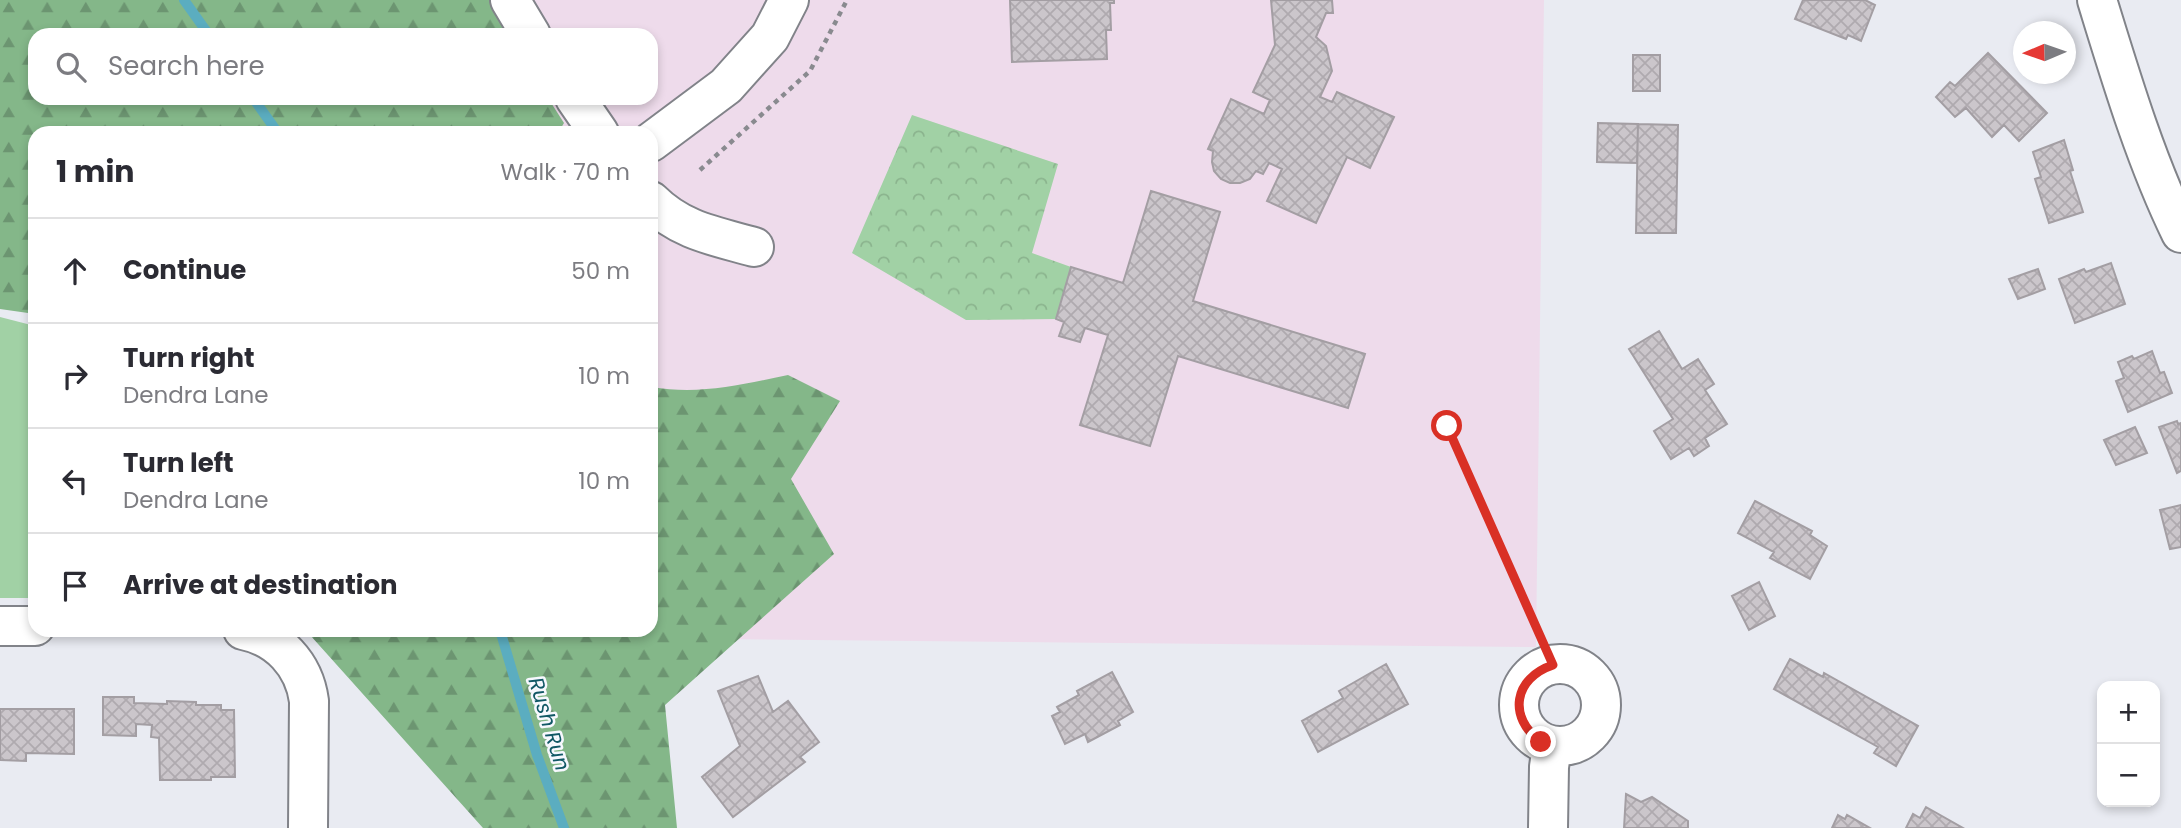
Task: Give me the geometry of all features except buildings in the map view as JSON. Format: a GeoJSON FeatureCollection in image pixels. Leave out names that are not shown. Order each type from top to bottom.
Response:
{"type":"FeatureCollection","features":[{"type":"Feature","properties":{"kind":"street"},"geometry":{"type":"LineString","coordinates":[[510,0],[527,28]]}},
{"type":"Feature","properties":{"kind":"street"},"geometry":{"type":"LineString","coordinates":[[658,137],[726,86],[770,37],[789,0]]}},
{"type":"Feature","properties":{"kind":"street"},"geometry":{"type":"LineString","coordinates":[[2096,0],[2168,207],[2181,233]]}},
{"type":"Feature","properties":{"kind":"street"},"geometry":{"type":"LineString","coordinates":[[580,105],[594,126]]}},
{"type":"Feature","properties":{"kind":"street"},"geometry":{"type":"LineString","coordinates":[[658,208],[692,230],[754,247]]}},
{"type":"Feature","properties":{"kind":"street"},"geometry":{"type":"LineString","coordinates":[[0,626],[28,626]]}},
{"type":"Feature","properties":{"kind":"street"},"geometry":{"type":"LineString","coordinates":[[262,637],[283,649],[301,674],[309,701],[308,828]]}},
{"type":"Feature","properties":{"kind":"street"},"geometry":{"type":"LineString","coordinates":[[1553,665],[1567,665],[1591,678],[1601,703],[1595,726],[1587,736],[1565,746],[1552,746],[1531,735],[1524,725],[1519,702],[1522,690],[1530,678],[1540,669],[1553,665]]}},
{"type":"Feature","properties":{"kind":"street"},"geometry":{"type":"LineString","coordinates":[[1548,828],[1552,746]]}},
{"type":"Feature","properties":{"kind":"path"},"geometry":{"type":"LineString","coordinates":[[700,170],[810,71],[848,0]]}},
{"type":"Feature","properties":{"kind":"path"},"geometry":{"type":"LineString","coordinates":[[1447,426],[1553,665]]}},
{"type":"Feature","properties":{"kind":"shaded area"},"geometry":{"type":"Polygon","coordinates":[[[0,0],[1544,0],[1536,647],[514,637],[658,637],[658,126],[33,126],[0,0]]]}},
{"type":"Feature","properties":{"kind":"green space"},"geometry":{"type":"Polygon","coordinates":[[[0,0],[489,0],[505,28],[28,28],[28,105],[552,105],[564,123],[562,126],[28,126],[28,313],[0,309],[0,0]]]}},
{"type":"Feature","properties":{"kind":"green space"},"geometry":{"type":"Polygon","coordinates":[[[912,115],[1058,164],[1032,253],[1071,267],[1056,319],[966,320],[852,253],[912,115]]]}},
{"type":"Feature","properties":{"kind":"green space"},"geometry":{"type":"Polygon","coordinates":[[[0,317],[28,324],[28,598],[0,598],[0,317]]]}},
{"type":"Feature","properties":{"kind":"green space"},"geometry":{"type":"Polygon","coordinates":[[[788,375],[840,401],[791,479],[834,554],[665,705],[677,828],[483,828],[312,637],[658,637],[658,388],[686,390],[736,385],[788,375]]]}},
{"type":"Feature","properties":{"kind":"waterway","name":"Rush Run"},"geometry":{"type":"LineString","coordinates":[[184,0],[204,28]]}},
{"type":"Feature","properties":{"kind":"waterway","name":"Rush Run"},"geometry":{"type":"LineString","coordinates":[[258,105],[273,126]]}},
{"type":"Feature","properties":{"kind":"waterway","name":"Rush Run"},"geometry":{"type":"LineString","coordinates":[[502,637],[537,755],[564,828]]}},
{"type":"Feature","properties":{"kind":"route"},"geometry":{"type":"LineString","coordinates":[[1447,426],[1553,665],[1540,669],[1530,678],[1522,690],[1519,702],[1524,725],[1531,735],[1541,742]]}}]}
